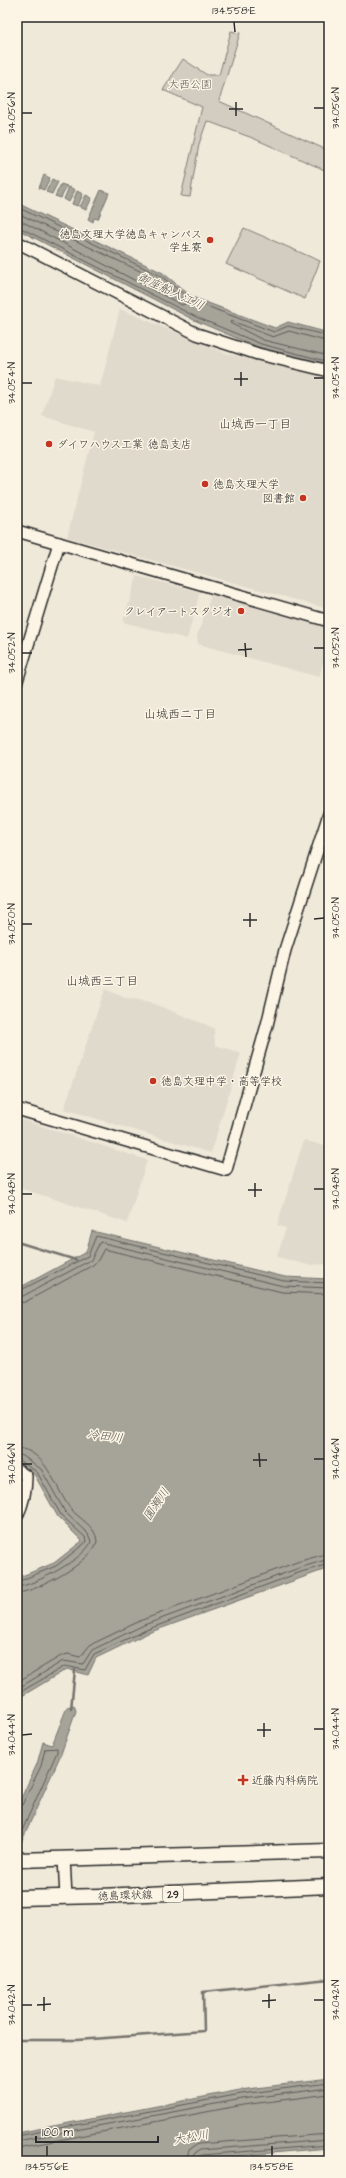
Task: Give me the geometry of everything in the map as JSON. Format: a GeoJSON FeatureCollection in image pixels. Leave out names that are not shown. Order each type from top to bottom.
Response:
{"type":"FeatureCollection","features":[{"type":"Feature","properties":{"kind":"main road"},"geometry":{"type":"LineString","coordinates":[[20,1860],[329,1851]]}},
{"type":"Feature","properties":{"kind":"main road","name":"徳島環状線"},"geometry":{"type":"LineString","coordinates":[[17,1898],[329,1886]]}},
{"type":"Feature","properties":{"kind":"street"},"geometry":{"type":"LineString","coordinates":[[17,242],[197,334],[258,354],[329,371]]}},
{"type":"Feature","properties":{"kind":"street"},"geometry":{"type":"LineString","coordinates":[[17,531],[329,621]]}},
{"type":"Feature","properties":{"kind":"street"},"geometry":{"type":"LineString","coordinates":[[17,681],[59,544]]}},
{"type":"Feature","properties":{"kind":"street"},"geometry":{"type":"LineString","coordinates":[[17,1109],[226,1170],[267,1025],[285,950],[329,814]]}},
{"type":"Feature","properties":{"kind":"street"},"geometry":{"type":"LineString","coordinates":[[17,1470],[26,1476],[26,1495],[17,1516]]}},
{"type":"Feature","properties":{"kind":"street"},"geometry":{"type":"LineString","coordinates":[[64,1858],[66,1897]]}},
{"type":"Feature","properties":{"kind":"shaded area","name":"徳島文理大学"},"geometry":{"type":"Polygon","coordinates":[[[120,309],[225,353],[329,378],[329,609],[67,537],[94,432],[42,416],[55,376],[100,386],[120,309]]]}},
{"type":"Feature","properties":{"kind":"shaded area"},"geometry":{"type":"Polygon","coordinates":[[[137,576],[200,592],[187,639],[123,622],[137,576]]]}},
{"type":"Feature","properties":{"kind":"shaded area"},"geometry":{"type":"Polygon","coordinates":[[[211,595],[329,628],[329,644],[319,677],[198,644],[197,636],[211,595]]]}},
{"type":"Feature","properties":{"kind":"shaded area","name":"徳島文理中学・高等学校"},"geometry":{"type":"Polygon","coordinates":[[[105,989],[125,998],[147,1001],[214,1028],[215,1045],[241,1053],[211,1153],[64,1109],[105,989]]]}},
{"type":"Feature","properties":{"kind":"shaded area"},"geometry":{"type":"Polygon","coordinates":[[[17,1118],[147,1160],[127,1223],[17,1187],[17,1118]]]}},
{"type":"Feature","properties":{"kind":"shaded area"},"geometry":{"type":"Polygon","coordinates":[[[304,1140],[329,1147],[329,1264],[308,1265],[277,1257],[286,1228],[277,1225],[304,1140]]]}},
{"type":"Feature","properties":{"kind":"green space","name":"大西公園"},"geometry":{"type":"Polygon","coordinates":[[[231,31],[240,33],[219,101],[329,151],[329,172],[255,139],[207,121],[199,144],[190,197],[181,196],[202,107],[163,90],[183,59],[207,75],[219,75],[231,31]]]}},
{"type":"Feature","properties":{"kind":"green space"},"geometry":{"type":"Polygon","coordinates":[[[244,228],[320,261],[305,299],[226,264],[244,228]]]}},
{"type":"Feature","properties":{"kind":"water"},"geometry":{"type":"Polygon","coordinates":[[[44,175],[50,178],[44,190],[39,188],[44,175]]]}},
{"type":"Feature","properties":{"kind":"water"},"geometry":{"type":"Polygon","coordinates":[[[52,179],[58,182],[52,194],[46,192],[52,179]]]}},
{"type":"Feature","properties":{"kind":"water"},"geometry":{"type":"Polygon","coordinates":[[[61,184],[67,186],[61,198],[55,196],[61,184]]]}},
{"type":"Feature","properties":{"kind":"water"},"geometry":{"type":"Polygon","coordinates":[[[69,187],[75,190],[69,202],[64,199],[69,187]]]}},
{"type":"Feature","properties":{"kind":"water"},"geometry":{"type":"Polygon","coordinates":[[[101,190],[109,193],[98,219],[94,218],[93,222],[88,219],[101,190]]]}},
{"type":"Feature","properties":{"kind":"water"},"geometry":{"type":"Polygon","coordinates":[[[77,191],[83,194],[78,206],[72,204],[77,191]]]}},
{"type":"Feature","properties":{"kind":"water"},"geometry":{"type":"Polygon","coordinates":[[[86,195],[92,198],[86,210],[80,207],[86,195]]]}},
{"type":"Feature","properties":{"kind":"water","name":"御座船入江川"},"geometry":{"type":"Polygon","coordinates":[[[17,203],[163,273],[192,297],[275,328],[288,322],[329,333],[329,366],[260,348],[194,320],[17,229],[17,203]]]}},
{"type":"Feature","properties":{"kind":"water"},"geometry":{"type":"Polygon","coordinates":[[[92,1231],[285,1277],[329,1279],[329,1568],[148,1633],[96,1658],[88,1675],[67,1669],[17,1699],[17,1578],[54,1563],[82,1541],[58,1517],[34,1474],[17,1462],[17,1289],[86,1252],[92,1231]]]}},
{"type":"Feature","properties":{"kind":"water"},"geometry":{"type":"Polygon","coordinates":[[[74,1705],[76,1711],[61,1754],[20,1845],[17,1846],[17,1807],[37,1764],[43,1742],[52,1745],[67,1707],[74,1705]]]}},
{"type":"Feature","properties":{"kind":"water","name":"大松川"},"geometry":{"type":"Polygon","coordinates":[[[329,2079],[329,2148],[178,2161],[17,2161],[17,2133],[240,2090],[329,2079]]]}},
{"type":"Feature","properties":{"kind":"waterway"},"geometry":{"type":"LineString","coordinates":[[17,1242],[76,1260]]}},
{"type":"Feature","properties":{"kind":"waterway"},"geometry":{"type":"LineString","coordinates":[[71,1709],[75,1670]]}},
{"type":"Feature","properties":{"kind":"waterway"},"geometry":{"type":"LineString","coordinates":[[17,2040],[77,2040],[204,2031],[203,1992],[329,1979]]}},
{"type":"Feature","properties":{"kind":"place","name":"徳島文理大学徳島キャンパス 学生寮"},"geometry":{"type":"Point","coordinates":[210,240]}},
{"type":"Feature","properties":{"kind":"place","name":"ダイワハウス工業 徳島支店"},"geometry":{"type":"Point","coordinates":[49,444]}},
{"type":"Feature","properties":{"kind":"place","name":"徳島文理大学"},"geometry":{"type":"Point","coordinates":[205,484]}},
{"type":"Feature","properties":{"kind":"place","name":"図書館"},"geometry":{"type":"Point","coordinates":[303,498]}},
{"type":"Feature","properties":{"kind":"place","name":"クレイアートスタジオ"},"geometry":{"type":"Point","coordinates":[241,611]}},
{"type":"Feature","properties":{"kind":"place","name":"徳島文理中学・高等学校"},"geometry":{"type":"Point","coordinates":[153,1081]}},
{"type":"Feature","properties":{"kind":"place","name":"近藤内科病院"},"geometry":{"type":"Point","coordinates":[243,1780]}},
{"type":"Feature","properties":{"kind":"district","name":"山城西一丁目"},"geometry":{"type":"Point","coordinates":[255,424]}},
{"type":"Feature","properties":{"kind":"district","name":"山城西二丁目"},"geometry":{"type":"Point","coordinates":[180,714]}},
{"type":"Feature","properties":{"kind":"district","name":"山城西三丁目"},"geometry":{"type":"Point","coordinates":[102,981]}},
{"type":"Feature","properties":{"kind":"water label","name":"冷田川"},"geometry":{"type":"Point","coordinates":[105,1436]}},
{"type":"Feature","properties":{"kind":"water label","name":"園瀬川"},"geometry":{"type":"Point","coordinates":[156,1504]}}]}
